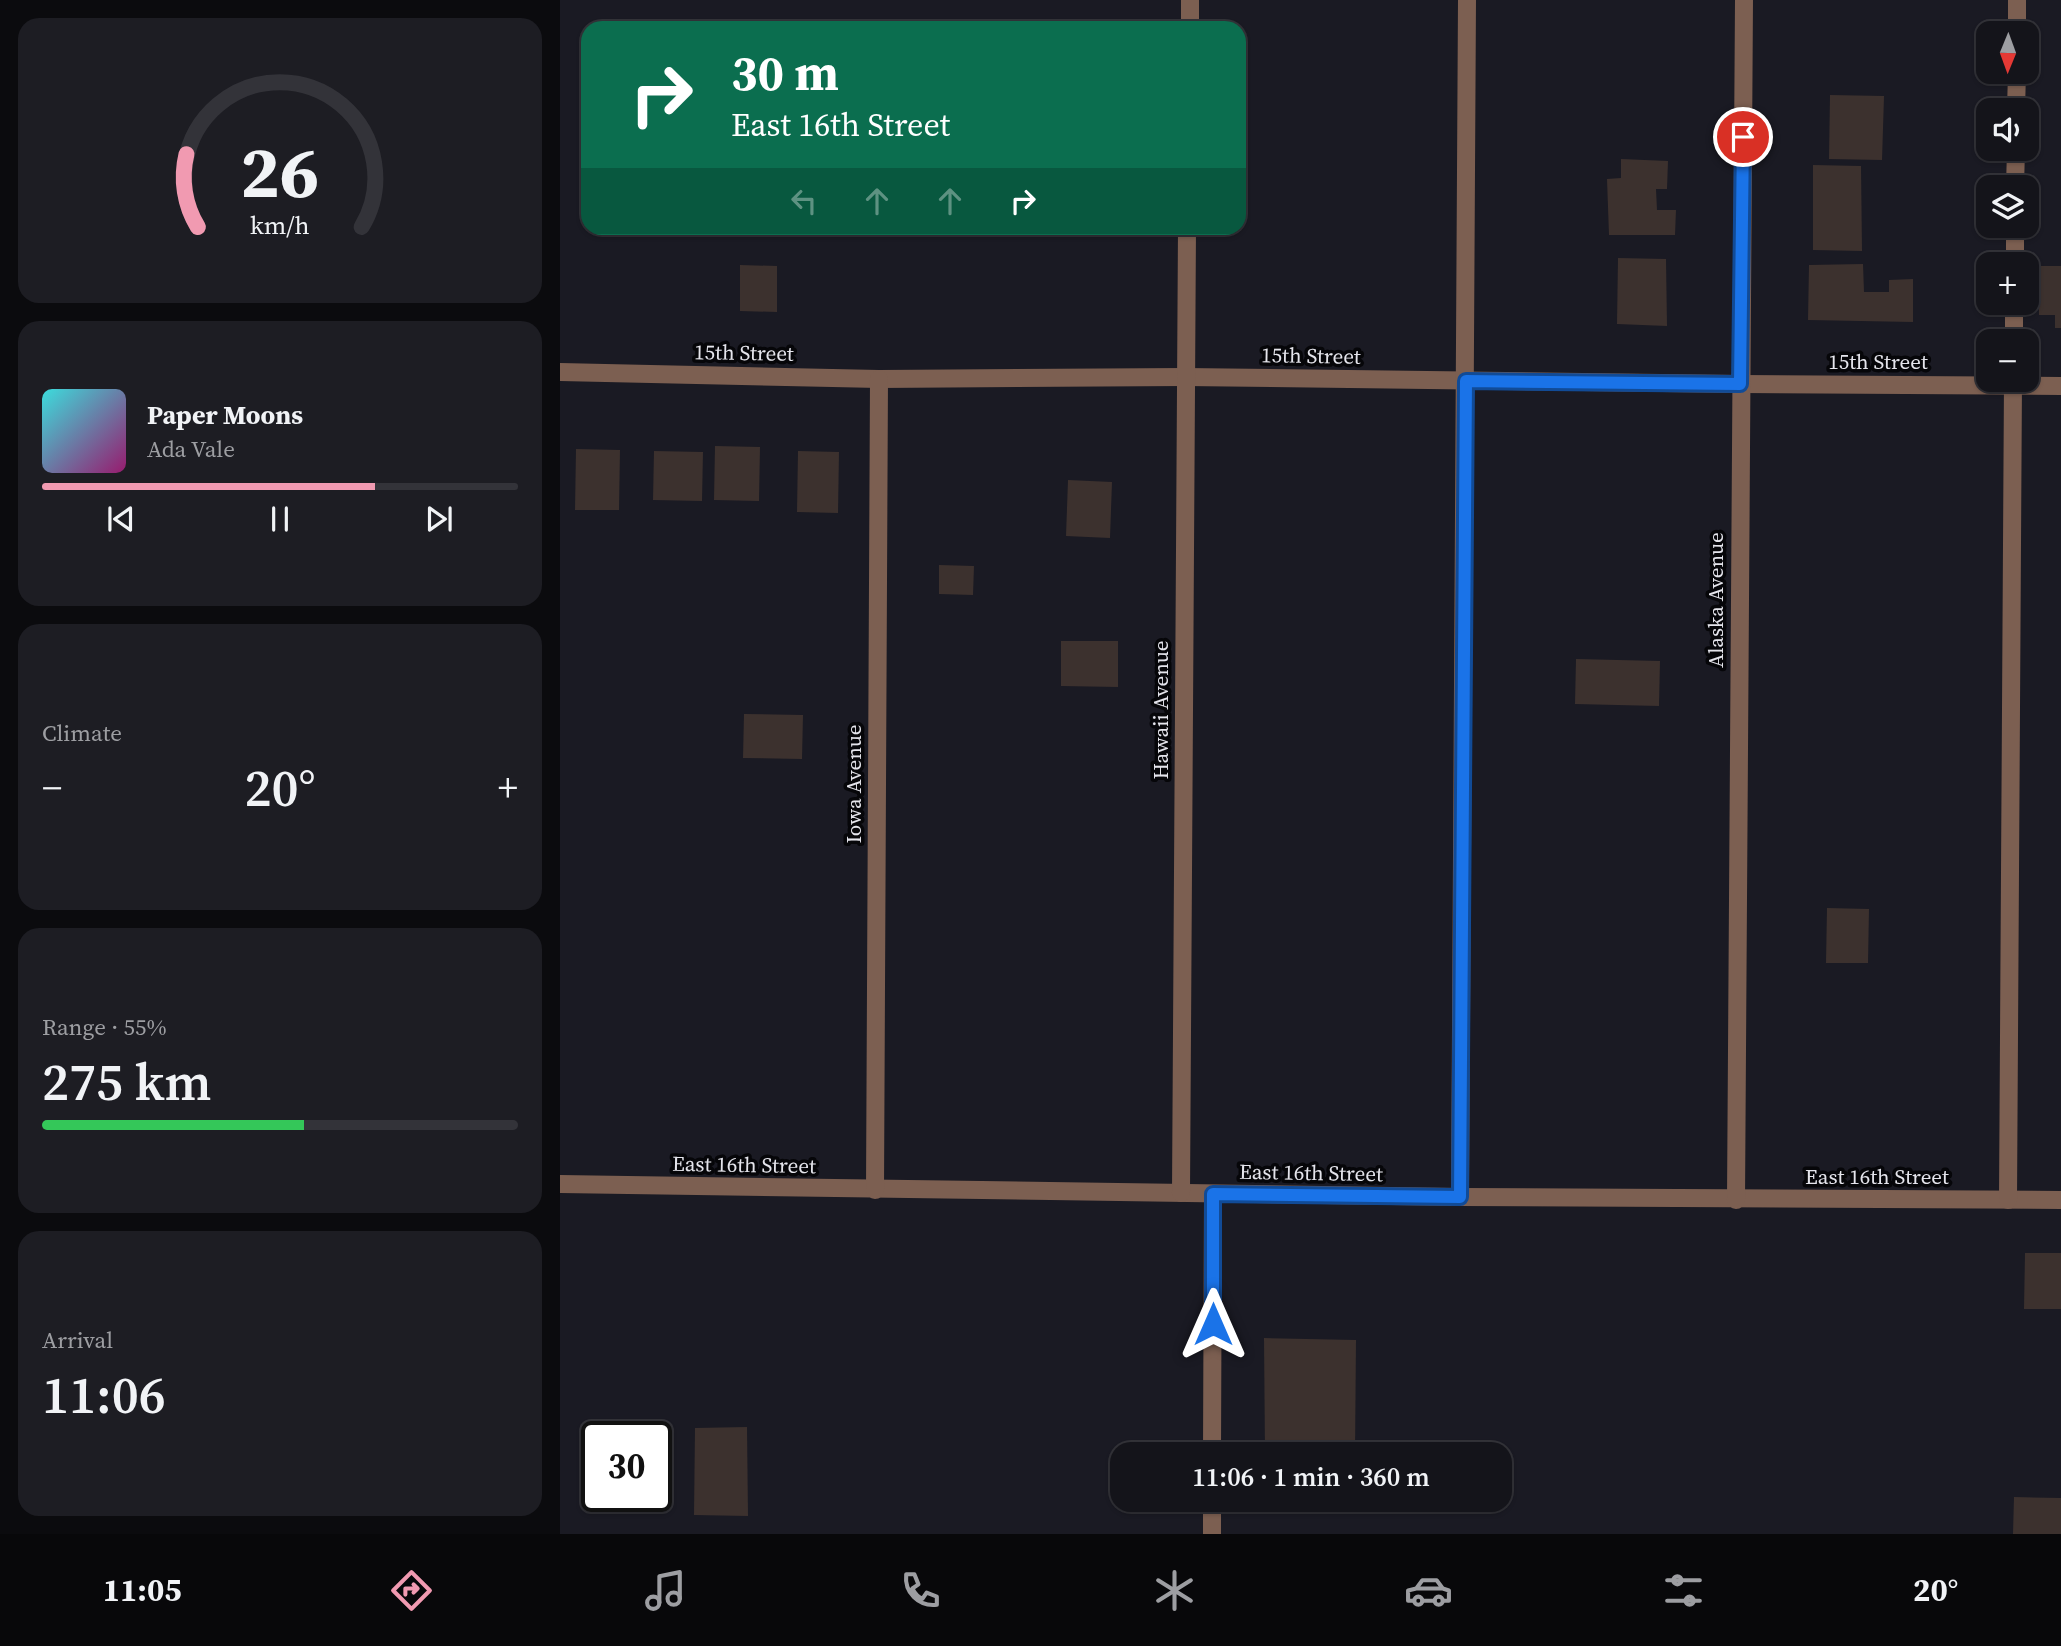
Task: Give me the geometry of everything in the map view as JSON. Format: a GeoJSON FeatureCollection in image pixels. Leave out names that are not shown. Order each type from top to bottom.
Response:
{"type":"FeatureCollection","features":[{"type":"Feature","properties":{"kind":"street"},"geometry":{"type":"LineString","coordinates":[[1190,0],[1190,21]]}},
{"type":"Feature","properties":{"kind":"street"},"geometry":{"type":"LineString","coordinates":[[1460,1197],[1467,0]]}},
{"type":"Feature","properties":{"kind":"street","name":"Alaska Avenue"},"geometry":{"type":"LineString","coordinates":[[1736,1200],[1744,0]]}},
{"type":"Feature","properties":{"kind":"street"},"geometry":{"type":"LineString","coordinates":[[2017,0],[2017,21]]}},
{"type":"Feature","properties":{"kind":"street","name":"Hawaii Avenue"},"geometry":{"type":"LineString","coordinates":[[1181,1193],[1187,235]]}},
{"type":"Feature","properties":{"kind":"street","name":"15th Street"},"geometry":{"type":"LineString","coordinates":[[560,372],[879,379],[1185,377],[1740,384],[1976,383]]}},
{"type":"Feature","properties":{"kind":"street","name":"Iowa Avenue"},"geometry":{"type":"LineString","coordinates":[[875,1189],[879,379]]}},
{"type":"Feature","properties":{"kind":"street","name":"15th Street"},"geometry":{"type":"LineString","coordinates":[[2039,385],[2061,386]]}},
{"type":"Feature","properties":{"kind":"street"},"geometry":{"type":"LineString","coordinates":[[2008,1200],[2013,392]]}},
{"type":"Feature","properties":{"kind":"street","name":"East 16th Street"},"geometry":{"type":"LineString","coordinates":[[560,1184],[1736,1200],[2061,1200]]}},
{"type":"Feature","properties":{"kind":"street"},"geometry":{"type":"LineString","coordinates":[[1212,1442],[1213,1194]]}},
{"type":"Feature","properties":{"kind":"street"},"geometry":{"type":"LineString","coordinates":[[1212,1512],[1212,1534]]}},
{"type":"Feature","properties":{"kind":"building"},"geometry":{"type":"Polygon","coordinates":[[[1830,95],[1884,96],[1882,160],[1829,159],[1830,95]]]}},
{"type":"Feature","properties":{"kind":"building"},"geometry":{"type":"Polygon","coordinates":[[[1621,159],[1668,161],[1667,189],[1656,189],[1657,210],[1676,210],[1675,235],[1609,235],[1607,179],[1621,178],[1621,159]]]}},
{"type":"Feature","properties":{"kind":"building"},"geometry":{"type":"Polygon","coordinates":[[[1813,165],[1861,166],[1862,251],[1813,250],[1813,165]]]}},
{"type":"Feature","properties":{"kind":"building"},"geometry":{"type":"Polygon","coordinates":[[[1618,258],[1666,259],[1667,326],[1617,324],[1618,258]]]}},
{"type":"Feature","properties":{"kind":"building"},"geometry":{"type":"Polygon","coordinates":[[[1863,264],[1864,292],[1889,292],[1889,280],[1913,279],[1913,322],[1808,320],[1809,265],[1863,264]]]}},
{"type":"Feature","properties":{"kind":"building"},"geometry":{"type":"Polygon","coordinates":[[[740,265],[777,266],[777,312],[740,311],[740,265]]]}},
{"type":"Feature","properties":{"kind":"building"},"geometry":{"type":"Polygon","coordinates":[[[2039,266],[2061,266],[2061,328],[2055,328],[2055,315],[2039,315],[2039,266]]]}},
{"type":"Feature","properties":{"kind":"building"},"geometry":{"type":"Polygon","coordinates":[[[715,446],[760,447],[759,501],[714,500],[715,446]]]}},
{"type":"Feature","properties":{"kind":"building"},"geometry":{"type":"Polygon","coordinates":[[[576,449],[620,450],[619,510],[575,510],[576,449]]]}},
{"type":"Feature","properties":{"kind":"building"},"geometry":{"type":"Polygon","coordinates":[[[654,451],[703,452],[702,501],[653,500],[654,451]]]}},
{"type":"Feature","properties":{"kind":"building"},"geometry":{"type":"Polygon","coordinates":[[[798,451],[839,452],[838,513],[797,512],[798,451]]]}},
{"type":"Feature","properties":{"kind":"building"},"geometry":{"type":"Polygon","coordinates":[[[1068,480],[1112,482],[1110,538],[1066,536],[1068,480]]]}},
{"type":"Feature","properties":{"kind":"building"},"geometry":{"type":"Polygon","coordinates":[[[939,565],[974,566],[973,595],[939,594],[939,565]]]}},
{"type":"Feature","properties":{"kind":"building"},"geometry":{"type":"Polygon","coordinates":[[[1061,641],[1118,641],[1118,687],[1061,686],[1061,641]]]}},
{"type":"Feature","properties":{"kind":"building"},"geometry":{"type":"Polygon","coordinates":[[[1576,659],[1660,661],[1659,706],[1575,704],[1576,659]]]}},
{"type":"Feature","properties":{"kind":"building"},"geometry":{"type":"Polygon","coordinates":[[[744,714],[803,715],[802,759],[743,758],[744,714]]]}},
{"type":"Feature","properties":{"kind":"building"},"geometry":{"type":"Polygon","coordinates":[[[1827,908],[1869,909],[1868,963],[1826,963],[1827,908]]]}},
{"type":"Feature","properties":{"kind":"building"},"geometry":{"type":"Polygon","coordinates":[[[2025,1253],[2061,1253],[2061,1309],[2024,1309],[2025,1253]]]}},
{"type":"Feature","properties":{"kind":"building"},"geometry":{"type":"Polygon","coordinates":[[[1264,1338],[1356,1340],[1355,1442],[1265,1442],[1264,1338]]]}},
{"type":"Feature","properties":{"kind":"building"},"geometry":{"type":"Polygon","coordinates":[[[747,1427],[748,1516],[694,1515],[695,1428],[747,1427]]]}},
{"type":"Feature","properties":{"kind":"building"},"geometry":{"type":"Polygon","coordinates":[[[2014,1497],[2061,1498],[2061,1534],[2013,1534],[2014,1497]]]}},
{"type":"Feature","properties":{"kind":"route"},"geometry":{"type":"LineString","coordinates":[[1213,1324],[1213,1194],[1460,1197],[1466,381],[1740,384],[1743,137]]}}]}
